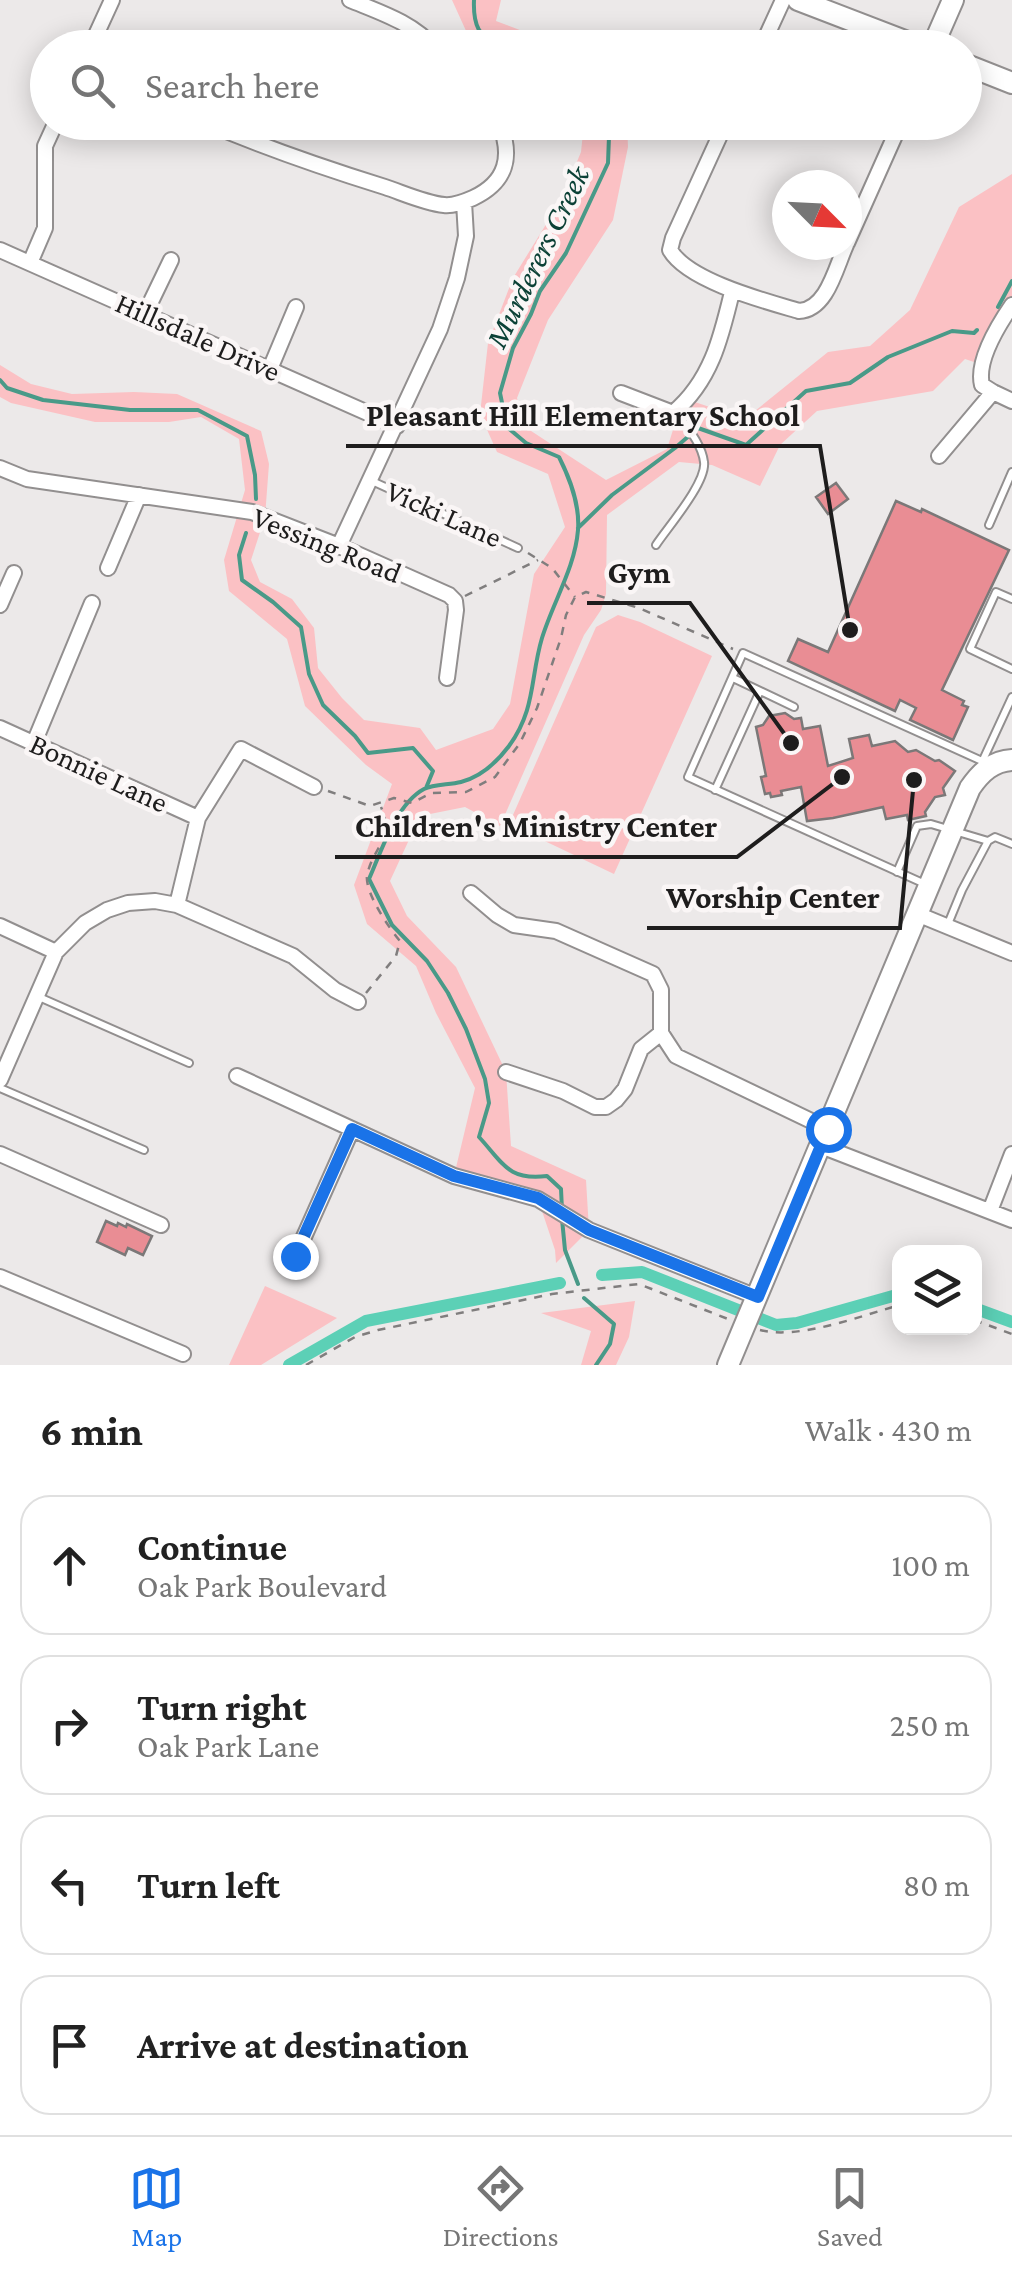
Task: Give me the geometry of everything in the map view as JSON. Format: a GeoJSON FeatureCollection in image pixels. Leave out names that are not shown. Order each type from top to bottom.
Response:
{"type":"FeatureCollection","features":[{"type":"Feature","properties":{"kind":"street"},"geometry":{"type":"LineString","coordinates":[[98,30],[112,0]]}},
{"type":"Feature","properties":{"kind":"street"},"geometry":{"type":"LineString","coordinates":[[350,0],[392,16],[412,30]]}},
{"type":"Feature","properties":{"kind":"street"},"geometry":{"type":"LineString","coordinates":[[769,30],[783,0]]}},
{"type":"Feature","properties":{"kind":"street"},"geometry":{"type":"LineString","coordinates":[[798,0],[877,30]]}},
{"type":"Feature","properties":{"kind":"street"},"geometry":{"type":"LineString","coordinates":[[940,30],[953,0]]}},
{"type":"Feature","properties":{"kind":"street"},"geometry":{"type":"LineString","coordinates":[[982,71],[1012,83]]}},
{"type":"Feature","properties":{"kind":"street"},"geometry":{"type":"LineString","coordinates":[[30,263],[45,228],[48,140]]}},
{"type":"Feature","properties":{"kind":"street"},"geometry":{"type":"LineString","coordinates":[[254,140],[444,205],[464,202],[492,188],[505,165],[505,140]]}},
{"type":"Feature","properties":{"kind":"street"},"geometry":{"type":"LineString","coordinates":[[718,140],[673,238],[670,250],[676,259],[732,292],[799,311],[810,310],[821,301],[839,260]]}},
{"type":"Feature","properties":{"kind":"street"},"geometry":{"type":"LineString","coordinates":[[862,209],[893,140]]}},
{"type":"Feature","properties":{"kind":"street","name":"Vicki Lane"},"geometry":{"type":"LineString","coordinates":[[340,546],[440,329],[466,236],[464,202]]}},
{"type":"Feature","properties":{"kind":"street","name":"Hillsdale Drive"},"geometry":{"type":"LineString","coordinates":[[0,250],[396,426]]}},
{"type":"Feature","properties":{"kind":"street"},"geometry":{"type":"LineString","coordinates":[[146,314],[171,260]]}},
{"type":"Feature","properties":{"kind":"street"},"geometry":{"type":"LineString","coordinates":[[621,393],[676,411],[696,390],[719,344],[732,292]]}},
{"type":"Feature","properties":{"kind":"street"},"geometry":{"type":"LineString","coordinates":[[1012,305],[995,328],[980,376],[982,385],[1012,401]]}},
{"type":"Feature","properties":{"kind":"street"},"geometry":{"type":"LineString","coordinates":[[270,368],[296,307]]}},
{"type":"Feature","properties":{"kind":"street"},"geometry":{"type":"LineString","coordinates":[[938,456],[993,392]]}},
{"type":"Feature","properties":{"kind":"street","name":"Vessing Road"},"geometry":{"type":"LineString","coordinates":[[0,468],[27,478],[252,512],[340,546],[449,595],[454,601]]}},
{"type":"Feature","properties":{"kind":"street"},"geometry":{"type":"LineString","coordinates":[[108,568],[139,495]]}},
{"type":"Feature","properties":{"kind":"street"},"geometry":{"type":"LineString","coordinates":[[0,606],[14,574]]}},
{"type":"Feature","properties":{"kind":"street"},"geometry":{"type":"LineString","coordinates":[[447,678],[454,601]]}},
{"type":"Feature","properties":{"kind":"street"},"geometry":{"type":"LineString","coordinates":[[34,743],[92,604]]}},
{"type":"Feature","properties":{"kind":"street","name":"Bonnie Lane"},"geometry":{"type":"LineString","coordinates":[[0,728],[198,818]]}},
{"type":"Feature","properties":{"kind":"street"},"geometry":{"type":"LineString","coordinates":[[177,905],[198,818],[241,749],[314,788]]}},
{"type":"Feature","properties":{"kind":"street"},"geometry":{"type":"LineString","coordinates":[[728,1365],[970,788],[984,768],[1012,760]]}},
{"type":"Feature","properties":{"kind":"street"},"geometry":{"type":"LineString","coordinates":[[984,768],[996,774],[1012,774]]}},
{"type":"Feature","properties":{"kind":"street"},"geometry":{"type":"LineString","coordinates":[[470,892],[514,925],[556,931],[652,974],[661,990],[661,1033],[676,1056],[825,1138],[1012,1220]]}},
{"type":"Feature","properties":{"kind":"street"},"geometry":{"type":"LineString","coordinates":[[0,1080],[56,952],[85,923],[128,903],[155,901],[177,905],[293,956],[335,990],[358,1002]]}},
{"type":"Feature","properties":{"kind":"street"},"geometry":{"type":"LineString","coordinates":[[918,914],[1012,953]]}},
{"type":"Feature","properties":{"kind":"street"},"geometry":{"type":"LineString","coordinates":[[0,926],[56,952]]}},
{"type":"Feature","properties":{"kind":"street"},"geometry":{"type":"LineString","coordinates":[[506,1072],[595,1107],[606,1107],[624,1090],[642,1049],[661,1033]]}},
{"type":"Feature","properties":{"kind":"street"},"geometry":{"type":"LineString","coordinates":[[237,1076],[454,1176],[538,1198],[589,1230],[750,1314]]}},
{"type":"Feature","properties":{"kind":"street"},"geometry":{"type":"LineString","coordinates":[[295,1256],[352,1129]]}},
{"type":"Feature","properties":{"kind":"street"},"geometry":{"type":"LineString","coordinates":[[0,1154],[161,1225]]}},
{"type":"Feature","properties":{"kind":"street"},"geometry":{"type":"LineString","coordinates":[[990,1210],[1012,1154]]}},
{"type":"Feature","properties":{"kind":"street"},"geometry":{"type":"LineString","coordinates":[[0,1277],[183,1354]]}},
{"type":"Feature","properties":{"kind":"lane"},"geometry":{"type":"LineString","coordinates":[[656,545],[701,480],[705,466],[676,411]]}},
{"type":"Feature","properties":{"kind":"lane"},"geometry":{"type":"LineString","coordinates":[[989,524],[1012,472]]}},
{"type":"Feature","properties":{"kind":"lane","name":"Vicki Lane"},"geometry":{"type":"LineString","coordinates":[[370,481],[518,548]]}},
{"type":"Feature","properties":{"kind":"lane"},"geometry":{"type":"LineString","coordinates":[[1012,599],[996,592],[970,649],[1012,669]]}},
{"type":"Feature","properties":{"kind":"lane"},"geometry":{"type":"LineString","coordinates":[[930,886],[688,777],[744,653],[984,768],[1012,697]]}},
{"type":"Feature","properties":{"kind":"lane"},"geometry":{"type":"LineString","coordinates":[[732,678],[794,707]]}},
{"type":"Feature","properties":{"kind":"lane"},"geometry":{"type":"LineString","coordinates":[[715,790],[760,691]]}},
{"type":"Feature","properties":{"kind":"lane"},"geometry":{"type":"LineString","coordinates":[[898,872],[917,826],[932,824],[988,841]]}},
{"type":"Feature","properties":{"kind":"lane"},"geometry":{"type":"LineString","coordinates":[[947,926],[988,841],[995,837],[1012,844]]}},
{"type":"Feature","properties":{"kind":"lane"},"geometry":{"type":"LineString","coordinates":[[37,996],[189,1063]]}},
{"type":"Feature","properties":{"kind":"lane"},"geometry":{"type":"LineString","coordinates":[[0,1088],[144,1150]]}},
{"type":"Feature","properties":{"kind":"path"},"geometry":{"type":"LineString","coordinates":[[518,548],[552,568],[575,597]]}},
{"type":"Feature","properties":{"kind":"path"},"geometry":{"type":"LineString","coordinates":[[454,601],[538,560]]}},
{"type":"Feature","properties":{"kind":"path"},"geometry":{"type":"LineString","coordinates":[[335,792],[370,806],[394,798],[412,803],[430,793],[466,792],[495,777],[520,743],[537,708],[562,638],[566,615],[575,597],[586,592],[639,608],[744,653]]}},
{"type":"Feature","properties":{"kind":"path"},"geometry":{"type":"LineString","coordinates":[[358,1002],[396,956],[400,941],[366,882],[386,832],[387,820],[380,805]]}},
{"type":"Feature","properties":{"kind":"path"},"geometry":{"type":"LineString","coordinates":[[306,1365],[355,1337],[378,1330],[552,1294],[640,1284],[750,1314],[770,1332],[798,1332],[892,1307]]}},
{"type":"Feature","properties":{"kind":"path"},"geometry":{"type":"LineString","coordinates":[[982,1323],[1012,1334]]}},
{"type":"Feature","properties":{"kind":"shaded area"},"geometry":{"type":"Polygon","coordinates":[[[452,0],[501,0],[496,21],[520,30],[466,30],[452,0]]]}},
{"type":"Feature","properties":{"kind":"shaded area"},"geometry":{"type":"Polygon","coordinates":[[[582,140],[628,140],[613,220],[548,320],[517,398],[525,427],[606,480],[667,449],[677,417],[689,400],[745,419],[828,352],[870,346],[910,310],[959,207],[1012,174],[1012,305],[983,365],[965,359],[933,391],[817,411],[780,445],[760,486],[712,465],[679,462],[607,515],[606,594],[601,610],[584,635],[500,826],[465,807],[420,816],[390,881],[407,916],[456,967],[506,1072],[511,1146],[586,1180],[589,1230],[556,1263],[538,1199],[454,1176],[475,1088],[416,966],[367,924],[354,885],[392,784],[366,765],[305,706],[287,639],[229,591],[224,560],[245,490],[239,439],[201,417],[169,422],[95,422],[11,403],[0,397],[0,365],[31,384],[72,394],[177,394],[261,431],[269,464],[265,517],[251,560],[260,582],[292,599],[314,628],[318,668],[364,720],[420,728],[436,750],[493,729],[510,704],[534,574],[565,527],[548,474],[497,452],[480,414],[488,343],[513,278],[561,200],[582,140]]]}},
{"type":"Feature","properties":{"kind":"shaded area"},"geometry":{"type":"Polygon","coordinates":[[[618,615],[712,656],[614,874],[509,824],[596,627],[618,615]]]}},
{"type":"Feature","properties":{"kind":"shaded area"},"geometry":{"type":"Polygon","coordinates":[[[265,1286],[337,1318],[261,1365],[229,1365],[265,1286]]]}},
{"type":"Feature","properties":{"kind":"shaded area"},"geometry":{"type":"Polygon","coordinates":[[[635,1301],[629,1337],[616,1365],[581,1365],[591,1331],[541,1313],[635,1301]]]}},
{"type":"Feature","properties":{"kind":"building"},"geometry":{"type":"Polygon","coordinates":[[[836,483],[848,499],[828,514],[816,497],[836,483]]]}},
{"type":"Feature","properties":{"kind":"building"},"geometry":{"type":"Polygon","coordinates":[[[896,501],[921,512],[922,509],[1009,550],[942,690],[968,707],[953,740],[910,720],[916,708],[900,700],[895,711],[788,661],[798,639],[828,652],[896,501]]]}},
{"type":"Feature","properties":{"kind":"building"},"geometry":{"type":"Polygon","coordinates":[[[785,713],[794,719],[801,718],[803,729],[820,726],[828,766],[853,758],[849,739],[869,735],[872,746],[895,741],[908,752],[916,750],[939,760],[955,771],[943,788],[945,795],[935,797],[926,816],[908,820],[907,815],[886,819],[883,807],[807,821],[801,787],[771,797],[770,793],[765,794],[761,777],[766,776],[756,727],[769,716],[785,713]]]}},
{"type":"Feature","properties":{"kind":"building"},"geometry":{"type":"Polygon","coordinates":[[[106,1221],[117,1226],[127,1224],[152,1236],[143,1255],[128,1248],[125,1255],[97,1242],[106,1221]]]}},
{"type":"Feature","properties":{"kind":"waterway","name":"Murderers Creek"},"geometry":{"type":"LineString","coordinates":[[474,0],[480,30]]}},
{"type":"Feature","properties":{"kind":"waterway","name":"Murderers Creek"},"geometry":{"type":"LineString","coordinates":[[562,1210],[561,1189],[547,1176],[515,1173],[479,1137],[489,1103],[485,1079],[466,1029],[427,961],[392,925],[369,879],[390,830],[414,796],[432,786],[475,777],[488,768],[509,746],[524,719],[542,638],[573,558],[577,511],[559,457],[526,443],[507,427],[500,393],[513,348],[540,291],[566,253],[608,163],[609,140]]}},
{"type":"Feature","properties":{"kind":"waterway"},"geometry":{"type":"LineString","coordinates":[[998,307],[1012,281]]}},
{"type":"Feature","properties":{"kind":"waterway"},"geometry":{"type":"LineString","coordinates":[[578,528],[612,495],[698,428],[746,445],[806,391],[850,383],[888,357],[952,331],[977,330]]}},
{"type":"Feature","properties":{"kind":"waterway"},"geometry":{"type":"LineString","coordinates":[[0,380],[7,388],[43,400],[130,410],[198,410],[247,436],[256,499]]}},
{"type":"Feature","properties":{"kind":"waterway"},"geometry":{"type":"LineString","coordinates":[[246,533],[239,555],[242,580],[301,627],[309,674],[323,705],[368,753],[413,748],[433,771],[426,788]]}},
{"type":"Feature","properties":{"kind":"waterway","name":"Murderers Creek"},"geometry":{"type":"LineString","coordinates":[[562,1219],[565,1250],[578,1284]]}},
{"type":"Feature","properties":{"kind":"waterway"},"geometry":{"type":"LineString","coordinates":[[602,1275],[642,1272],[776,1325],[797,1323],[892,1296]]}},
{"type":"Feature","properties":{"kind":"waterway"},"geometry":{"type":"LineString","coordinates":[[289,1365],[366,1321],[560,1283]]}},
{"type":"Feature","properties":{"kind":"waterway","name":"Murderers Creek"},"geometry":{"type":"LineString","coordinates":[[584,1298],[614,1324],[610,1344],[596,1365]]}},
{"type":"Feature","properties":{"kind":"waterway"},"geometry":{"type":"LineString","coordinates":[[982,1311],[1012,1322]]}},
{"type":"Feature","properties":{"kind":"place","name":"Pleasant Hill Elementary School"},"geometry":{"type":"Point","coordinates":[850,630]}},
{"type":"Feature","properties":{"kind":"place","name":"Gym"},"geometry":{"type":"Point","coordinates":[791,743]}},
{"type":"Feature","properties":{"kind":"place","name":"Children's Ministry Center"},"geometry":{"type":"Point","coordinates":[842,777]}},
{"type":"Feature","properties":{"kind":"place","name":"Worship Center"},"geometry":{"type":"Point","coordinates":[914,780]}},
{"type":"Feature","properties":{"kind":"route"},"geometry":{"type":"LineString","coordinates":[[295,1256],[352,1129],[454,1176],[538,1198],[589,1230],[758,1297],[828,1129]]}}]}
